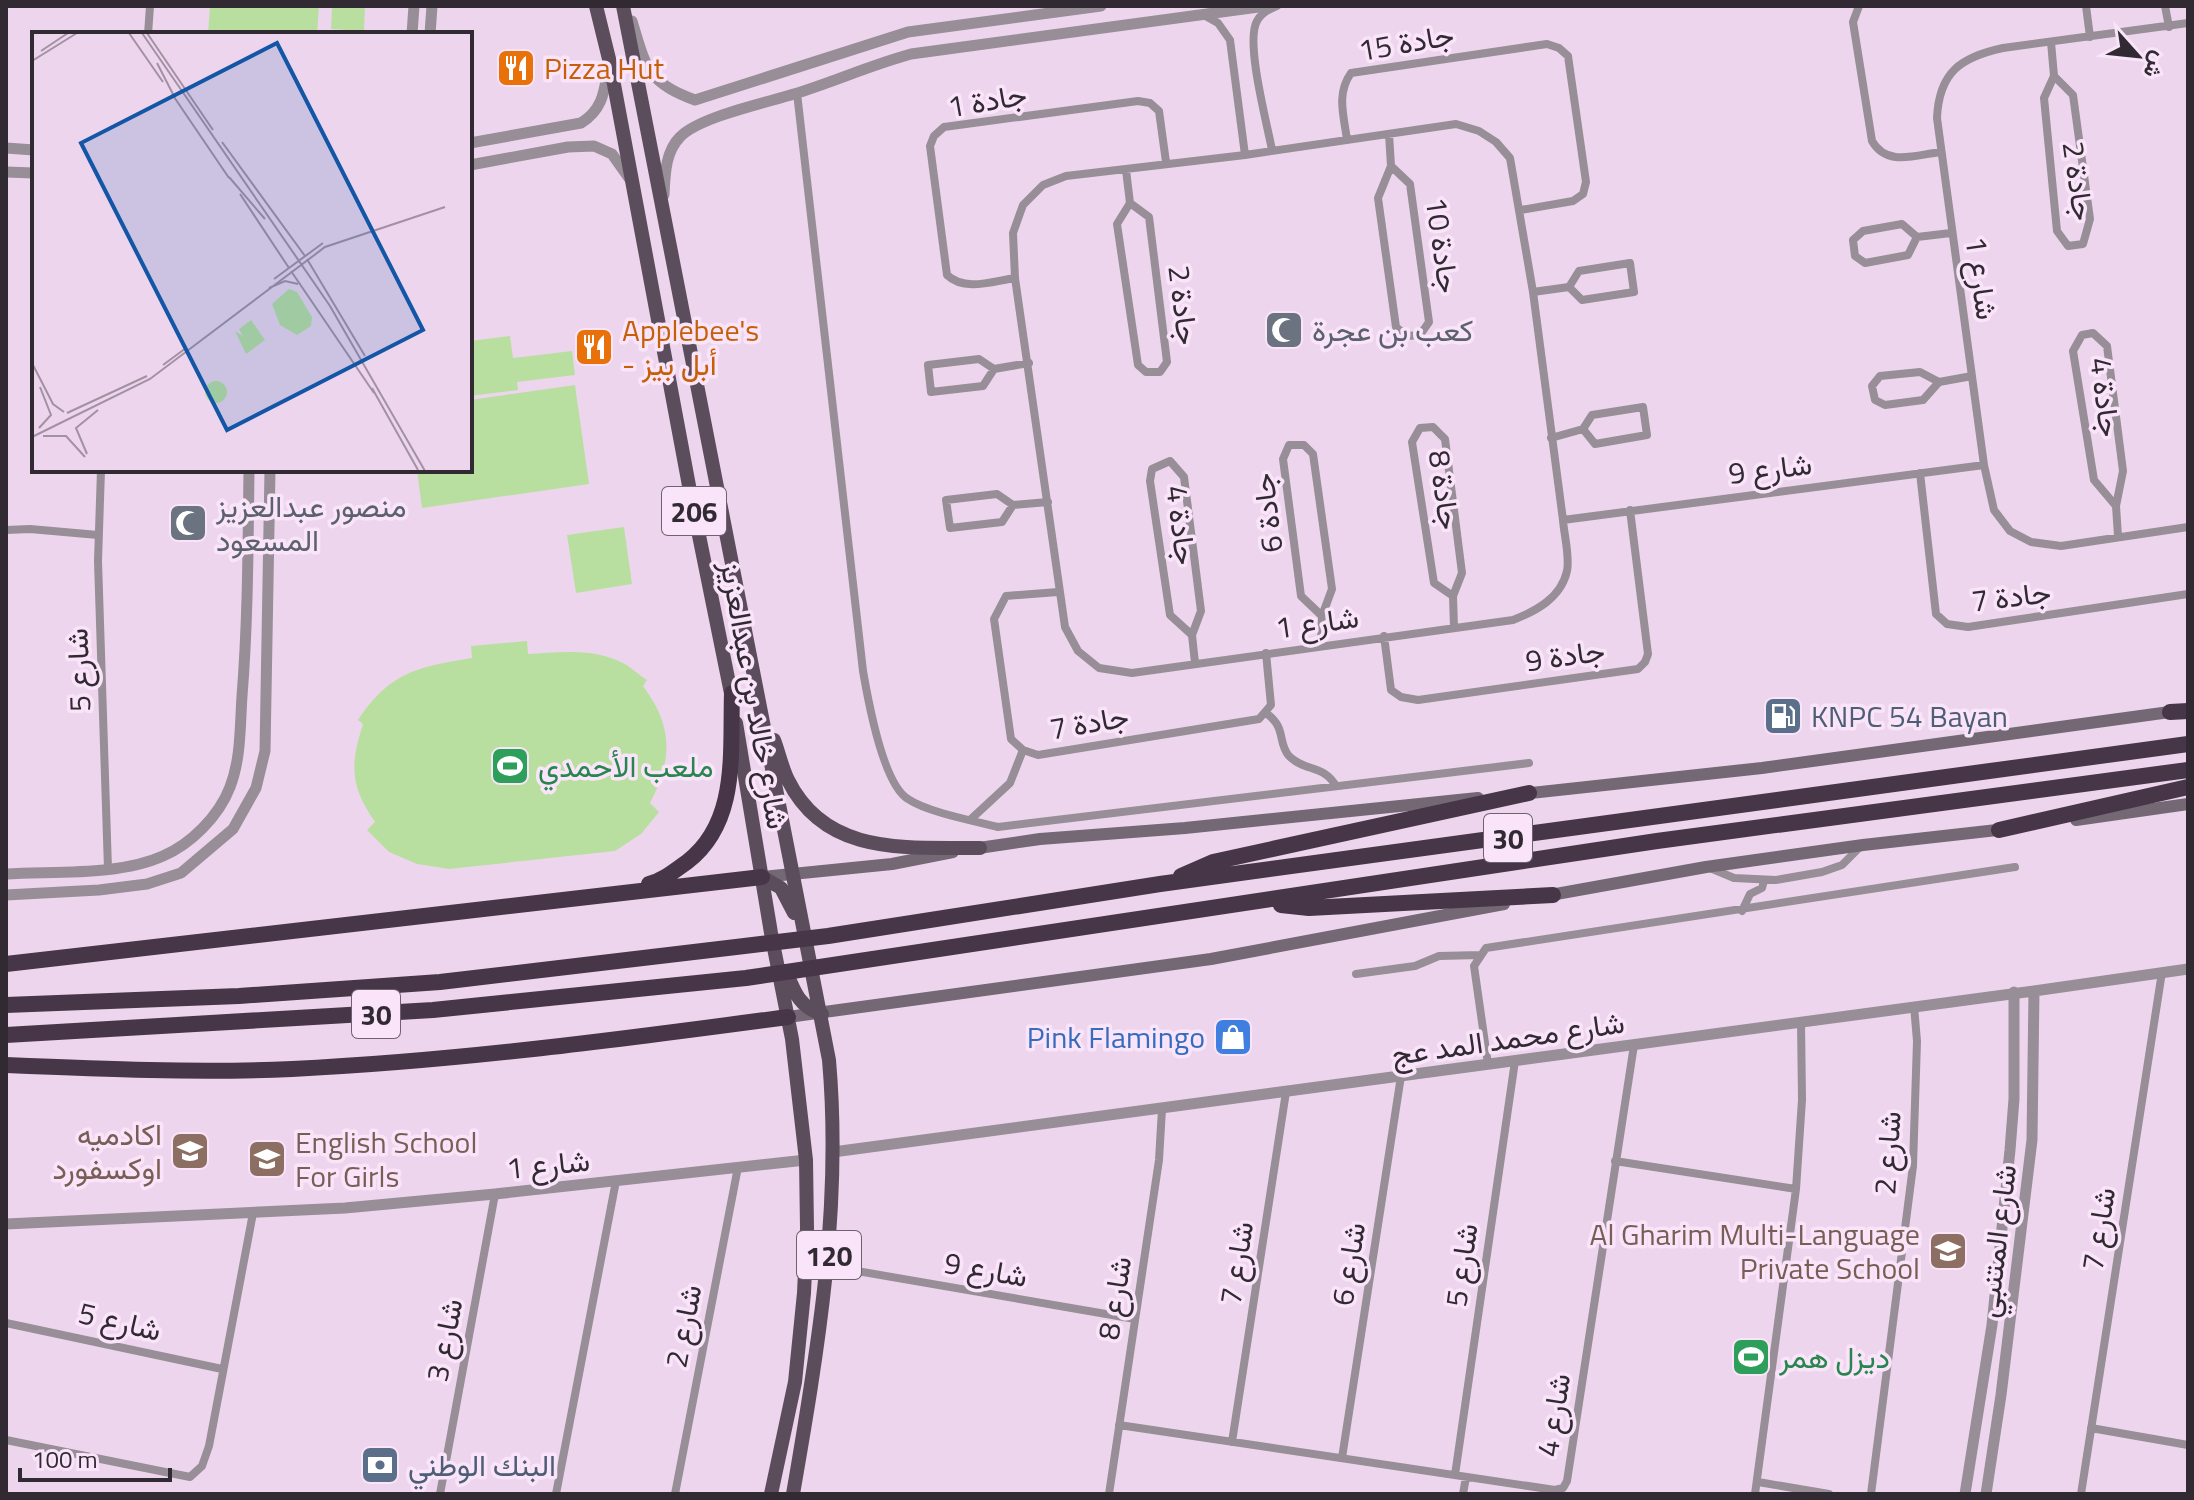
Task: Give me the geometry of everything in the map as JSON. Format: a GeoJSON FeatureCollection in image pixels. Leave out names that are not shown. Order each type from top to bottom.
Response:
{"type":"FeatureCollection","features":[{"type":"Feature","properties":{"kind":"highway"},"geometry":{"type":"LineString","coordinates":[[616,895],[667,877],[693,857],[715,830],[728,795],[732,693]]}},
{"type":"Feature","properties":{"kind":"highway"},"geometry":{"type":"LineString","coordinates":[[2170,712],[2188,710]]}},
{"type":"Feature","properties":{"kind":"highway","name":"30"},"geometry":{"type":"LineString","coordinates":[[6,1005],[239,996],[413,984],[828,936],[1160,884],[2188,744]]}},
{"type":"Feature","properties":{"kind":"highway","name":"30"},"geometry":{"type":"LineString","coordinates":[[6,1035],[433,1010],[746,978],[1657,841],[2188,770]]}},
{"type":"Feature","properties":{"kind":"highway"},"geometry":{"type":"LineString","coordinates":[[1999,830],[2188,787]]}},
{"type":"Feature","properties":{"kind":"highway"},"geometry":{"type":"LineString","coordinates":[[1160,884],[1213,862],[1529,793]]}},
{"type":"Feature","properties":{"kind":"highway"},"geometry":{"type":"LineString","coordinates":[[6,964],[762,877]]}},
{"type":"Feature","properties":{"kind":"highway"},"geometry":{"type":"LineString","coordinates":[[1260,903],[1309,908],[1553,895]]}},
{"type":"Feature","properties":{"kind":"highway"},"geometry":{"type":"LineString","coordinates":[[6,1065],[126,1070],[290,1069],[445,1058],[788,1017]]}},
{"type":"Feature","properties":{"kind":"main road","name":"شارع خالد بن عبدالعزيز"},"geometry":{"type":"LineString","coordinates":[[596,6],[610,63],[690,491],[732,693],[771,933],[788,1017]]}},
{"type":"Feature","properties":{"kind":"main road","name":"شارع خالد بن عبدالعزيز"},"geometry":{"type":"LineString","coordinates":[[625,6],[662,213],[822,1014]]}},
{"type":"Feature","properties":{"kind":"main road"},"geometry":{"type":"LineString","coordinates":[[690,491],[695,496],[709,496],[715,483]]}},
{"type":"Feature","properties":{"kind":"main road"},"geometry":{"type":"LineString","coordinates":[[757,694],[788,781],[816,817],[854,839],[884,846],[980,848]]}},
{"type":"Feature","properties":{"kind":"main road"},"geometry":{"type":"LineString","coordinates":[[762,877],[892,864],[1040,839],[1185,828],[1762,768],[2170,712]]}},
{"type":"Feature","properties":{"kind":"main road"},"geometry":{"type":"LineString","coordinates":[[788,1017],[1211,959],[1706,867],[2188,804]]}},
{"type":"Feature","properties":{"kind":"main road"},"geometry":{"type":"LineString","coordinates":[[762,877],[787,894],[814,978]]}},
{"type":"Feature","properties":{"kind":"main road"},"geometry":{"type":"LineString","coordinates":[[771,933],[800,1002],[810,1011],[822,1014]]}},
{"type":"Feature","properties":{"kind":"main road","name":"120"},"geometry":{"type":"LineString","coordinates":[[794,1490],[828,1266],[833,1152],[831,1086],[822,1014]]}},
{"type":"Feature","properties":{"kind":"main road","name":"120"},"geometry":{"type":"LineString","coordinates":[[772,1488],[795,1382],[807,1228],[806,1160],[788,1017]]}},
{"type":"Feature","properties":{"kind":"main road"},"geometry":{"type":"LineString","coordinates":[[772,1488],[785,1477],[794,1490]]}},
{"type":"Feature","properties":{"kind":"street"},"geometry":{"type":"LineString","coordinates":[[148,32],[150,6]]}},
{"type":"Feature","properties":{"kind":"street"},"geometry":{"type":"LineString","coordinates":[[412,32],[414,6]]}},
{"type":"Feature","properties":{"kind":"street"},"geometry":{"type":"LineString","coordinates":[[430,32],[432,6]]}},
{"type":"Feature","properties":{"kind":"street"},"geometry":{"type":"LineString","coordinates":[[625,6],[647,69],[661,85],[695,100],[908,32],[1101,6]]}},
{"type":"Feature","properties":{"kind":"street"},"geometry":{"type":"LineString","coordinates":[[662,213],[667,162],[676,140],[690,128],[867,66],[911,54],[1266,6]]}},
{"type":"Feature","properties":{"kind":"street"},"geometry":{"type":"LineString","coordinates":[[1272,150],[1252,42],[1257,21],[1267,10],[1277,6]]}},
{"type":"Feature","properties":{"kind":"street"},"geometry":{"type":"LineString","coordinates":[[1859,6],[1853,22],[1872,141],[1878,152],[1888,158],[1941,152]]}},
{"type":"Feature","properties":{"kind":"street"},"geometry":{"type":"LineString","coordinates":[[2086,6],[2090,37]]}},
{"type":"Feature","properties":{"kind":"street"},"geometry":{"type":"LineString","coordinates":[[2165,6],[2169,27]]}},
{"type":"Feature","properties":{"kind":"street"},"geometry":{"type":"LineString","coordinates":[[1057,12],[1043,18],[1040,26],[1046,32],[1060,35]]}},
{"type":"Feature","properties":{"kind":"street"},"geometry":{"type":"LineString","coordinates":[[1201,13],[1218,23],[1230,40],[1245,155]]}},
{"type":"Feature","properties":{"kind":"street"},"geometry":{"type":"LineString","coordinates":[[1013,18],[1021,25],[1021,32],[1015,41]]}},
{"type":"Feature","properties":{"kind":"street","name":"شارع 1"},"geometry":{"type":"LineString","coordinates":[[2188,23],[1973,54],[1952,70],[1938,95],[1937,118],[1984,465],[1994,510],[2010,531],[2031,542],[2061,546],[2188,527]]}},
{"type":"Feature","properties":{"kind":"street","name":"جادة 2"},"geometry":{"type":"LineString","coordinates":[[2051,42],[2054,76],[2044,98],[2057,231],[2068,246],[2083,244],[2090,219],[2073,95],[2054,76]]}},
{"type":"Feature","properties":{"kind":"street","name":"جادة 15"},"geometry":{"type":"LineString","coordinates":[[1347,140],[1341,94],[1351,73],[1547,44],[1559,48],[1568,56],[1586,182],[1583,194],[1573,201],[1521,210]]}},
{"type":"Feature","properties":{"kind":"street"},"geometry":{"type":"LineString","coordinates":[[472,143],[581,123],[593,115],[603,99],[610,63]]}},
{"type":"Feature","properties":{"kind":"street"},"geometry":{"type":"LineString","coordinates":[[797,93],[863,671],[872,719],[895,789],[909,800],[998,827],[1529,763]]}},
{"type":"Feature","properties":{"kind":"street"},"geometry":{"type":"LineString","coordinates":[[710,97],[703,102],[699,112],[702,117],[713,120]]}},
{"type":"Feature","properties":{"kind":"street","name":"جادة 1"},"geometry":{"type":"LineString","coordinates":[[1015,278],[965,285],[947,275],[930,146],[934,136],[944,127],[1138,101],[1150,103],[1159,111],[1166,162]]}},
{"type":"Feature","properties":{"kind":"street","name":"شارع 1"},"geometry":{"type":"LineString","coordinates":[[1456,124],[1479,131],[1496,142],[1510,158],[1533,292],[1567,571],[1553,596],[1539,610],[1513,620],[1132,673],[1099,668],[1078,651],[1065,627],[1058,592],[1015,278],[1013,233],[1023,205],[1043,185],[1066,176],[1347,140],[1456,124]]}},
{"type":"Feature","properties":{"kind":"street"},"geometry":{"type":"LineString","coordinates":[[549,128],[560,138],[560,143],[552,151]]}},
{"type":"Feature","properties":{"kind":"street","name":"جادة 10"},"geometry":{"type":"LineString","coordinates":[[1389,134],[1391,166],[1378,198],[1396,327],[1407,336],[1420,335],[1429,322],[1410,184],[1391,166]]}},
{"type":"Feature","properties":{"kind":"street"},"geometry":{"type":"LineString","coordinates":[[472,165],[594,146],[612,154],[633,184]]}},
{"type":"Feature","properties":{"kind":"street"},"geometry":{"type":"LineString","coordinates":[[6,148],[32,150]]}},
{"type":"Feature","properties":{"kind":"street","name":"جادة 2"},"geometry":{"type":"LineString","coordinates":[[1126,170],[1130,203],[1117,224],[1138,365],[1146,372],[1160,372],[1167,362],[1149,217],[1130,203]]}},
{"type":"Feature","properties":{"kind":"street"},"geometry":{"type":"LineString","coordinates":[[6,172],[32,173]]}},
{"type":"Feature","properties":{"kind":"street"},"geometry":{"type":"LineString","coordinates":[[1917,237],[1908,255],[1865,263],[1855,256],[1853,240],[1863,231],[1902,224],[1917,237],[1951,233]]}},
{"type":"Feature","properties":{"kind":"street"},"geometry":{"type":"LineString","coordinates":[[1630,263],[1634,292],[1582,300],[1569,287],[1579,271],[1630,263]]}},
{"type":"Feature","properties":{"kind":"street"},"geometry":{"type":"LineString","coordinates":[[1533,292],[1569,287]]}},
{"type":"Feature","properties":{"kind":"street","name":"جادة 4"},"geometry":{"type":"LineString","coordinates":[[2116,506],[2094,480],[2073,351],[2082,335],[2093,333],[2107,346],[2123,471],[2116,506],[2118,536]]}},
{"type":"Feature","properties":{"kind":"street"},"geometry":{"type":"LineString","coordinates":[[994,369],[983,386],[931,392],[928,365],[979,359],[994,369],[1029,363]]}},
{"type":"Feature","properties":{"kind":"street"},"geometry":{"type":"LineString","coordinates":[[1939,382],[1920,372],[1880,376],[1872,386],[1875,400],[1885,405],[1923,400],[1939,382],[1972,376]]}},
{"type":"Feature","properties":{"kind":"street"},"geometry":{"type":"LineString","coordinates":[[1551,438],[1583,429],[1592,415],[1643,407],[1647,435],[1595,444],[1583,429]]}},
{"type":"Feature","properties":{"kind":"street","name":"جادة 8"},"geometry":{"type":"LineString","coordinates":[[1453,596],[1434,583],[1412,442],[1420,428],[1433,427],[1445,439],[1462,573],[1453,596],[1454,628]]}},
{"type":"Feature","properties":{"kind":"street","name":"جادة 6"},"geometry":{"type":"LineString","coordinates":[[1321,645],[1322,616],[1332,589],[1313,454],[1304,445],[1289,445],[1283,459],[1301,596],[1322,616]]}},
{"type":"Feature","properties":{"kind":"street","name":"جادة 4"},"geometry":{"type":"LineString","coordinates":[[1192,635],[1170,615],[1150,481],[1152,469],[1170,461],[1184,477],[1201,611],[1192,635],[1195,663]]}},
{"type":"Feature","properties":{"kind":"street","name":"شارع 9"},"geometry":{"type":"LineString","coordinates":[[1563,520],[1984,465]]}},
{"type":"Feature","properties":{"kind":"street","name":"شارع 5"},"geometry":{"type":"LineString","coordinates":[[101,472],[98,535],[108,869]]}},
{"type":"Feature","properties":{"kind":"street"},"geometry":{"type":"LineString","coordinates":[[6,874],[144,864],[167,855],[202,829],[218,809],[230,787],[239,744],[247,634],[249,472]]}},
{"type":"Feature","properties":{"kind":"street"},"geometry":{"type":"LineString","coordinates":[[6,895],[147,884],[181,873],[233,829],[256,788],[265,751],[270,472]]}},
{"type":"Feature","properties":{"kind":"street","name":"جادة 7"},"geometry":{"type":"LineString","coordinates":[[1920,473],[1936,614],[1947,624],[1968,627],[2188,594]]}},
{"type":"Feature","properties":{"kind":"street"},"geometry":{"type":"LineString","coordinates":[[1013,505],[1002,522],[950,528],[946,500],[997,494],[1013,505],[1048,502]]}},
{"type":"Feature","properties":{"kind":"street","name":"جادة 9"},"geometry":{"type":"LineString","coordinates":[[1384,636],[1391,690],[1401,697],[1418,700],[1638,669],[1648,654],[1630,510]]}},
{"type":"Feature","properties":{"kind":"street"},"geometry":{"type":"LineString","coordinates":[[6,530],[98,535]]}},
{"type":"Feature","properties":{"kind":"street","name":"جادة 7"},"geometry":{"type":"LineString","coordinates":[[1058,592],[1006,596],[994,619],[1011,739],[1023,750],[1038,755],[1259,719],[1266,713]]}},
{"type":"Feature","properties":{"kind":"street"},"geometry":{"type":"LineString","coordinates":[[247,613],[268,613]]}},
{"type":"Feature","properties":{"kind":"street"},"geometry":{"type":"LineString","coordinates":[[247,634],[267,635]]}},
{"type":"Feature","properties":{"kind":"street"},"geometry":{"type":"LineString","coordinates":[[1266,653],[1271,705],[1266,713],[1278,721],[1288,755],[1329,775],[1336,786]]}},
{"type":"Feature","properties":{"kind":"street"},"geometry":{"type":"LineString","coordinates":[[970,820],[1010,783],[1023,750]]}},
{"type":"Feature","properties":{"kind":"street"},"geometry":{"type":"LineString","coordinates":[[1706,867],[1734,878],[1764,881],[1822,872],[1842,865],[1863,845]]}},
{"type":"Feature","properties":{"kind":"street"},"geometry":{"type":"LineString","coordinates":[[1488,1064],[1474,966],[1486,948],[2015,867]]}},
{"type":"Feature","properties":{"kind":"street"},"geometry":{"type":"LineString","coordinates":[[1742,911],[1750,894],[1762,888],[1764,881]]}},
{"type":"Feature","properties":{"kind":"street"},"geometry":{"type":"LineString","coordinates":[[1356,974],[1415,966],[1439,956],[1480,955]]}},
{"type":"Feature","properties":{"kind":"street","name":"شارع محمد المد عج"},"geometry":{"type":"LineString","coordinates":[[833,1152],[2188,969]]}},
{"type":"Feature","properties":{"kind":"street","name":"شارع 7"},"geometry":{"type":"LineString","coordinates":[[2081,1494],[2162,972]]}},
{"type":"Feature","properties":{"kind":"street","name":"شارع المتنبي"},"geometry":{"type":"LineString","coordinates":[[1986,1494],[2032,1140],[2034,991]]}},
{"type":"Feature","properties":{"kind":"street","name":"شارع المتنبي"},"geometry":{"type":"LineString","coordinates":[[1965,1494],[1992,1325],[2010,1150],[2014,1099],[2014,992]]}},
{"type":"Feature","properties":{"kind":"street","name":"شارع 2"},"geometry":{"type":"LineString","coordinates":[[1871,1494],[1913,1166],[1917,1041],[1914,1006]]}},
{"type":"Feature","properties":{"kind":"street"},"geometry":{"type":"LineString","coordinates":[[1755,1494],[1796,1189],[1802,1100],[1801,1021]]}},
{"type":"Feature","properties":{"kind":"street","name":"شارع 4"},"geometry":{"type":"LineString","coordinates":[[1119,1425],[1561,1489],[1567,1483],[1634,1045]]}},
{"type":"Feature","properties":{"kind":"street","name":"شارع 5"},"geometry":{"type":"LineString","coordinates":[[1455,1475],[1515,1061]]}},
{"type":"Feature","properties":{"kind":"street","name":"شارع 6"},"geometry":{"type":"LineString","coordinates":[[1342,1458],[1401,1076]]}},
{"type":"Feature","properties":{"kind":"street","name":"شارع 7"},"geometry":{"type":"LineString","coordinates":[[1232,1442],[1286,1092]]}},
{"type":"Feature","properties":{"kind":"street","name":"شارع 8"},"geometry":{"type":"LineString","coordinates":[[1109,1494],[1159,1160],[1162,1109]]}},
{"type":"Feature","properties":{"kind":"street","name":"شارع 1"},"geometry":{"type":"LineString","coordinates":[[6,1224],[253,1213],[495,1194],[806,1160]]}},
{"type":"Feature","properties":{"kind":"street"},"geometry":{"type":"LineString","coordinates":[[1615,1161],[1796,1189]]}},
{"type":"Feature","properties":{"kind":"street","name":"شارع 2"},"geometry":{"type":"LineString","coordinates":[[675,1494],[738,1167]]}},
{"type":"Feature","properties":{"kind":"street"},"geometry":{"type":"LineString","coordinates":[[556,1494],[616,1181]]}},
{"type":"Feature","properties":{"kind":"street","name":"شارع 3"},"geometry":{"type":"LineString","coordinates":[[440,1494],[495,1194]]}},
{"type":"Feature","properties":{"kind":"street"},"geometry":{"type":"LineString","coordinates":[[6,1440],[190,1477],[202,1466],[209,1446],[253,1213]]}},
{"type":"Feature","properties":{"kind":"street","name":"شارع 9"},"geometry":{"type":"LineString","coordinates":[[828,1266],[1135,1319]]}},
{"type":"Feature","properties":{"kind":"street","name":"شارع 5"},"geometry":{"type":"LineString","coordinates":[[6,1323],[222,1369]]}},
{"type":"Feature","properties":{"kind":"street"},"geometry":{"type":"LineString","coordinates":[[2091,1428],[2188,1445]]}},
{"type":"Feature","properties":{"kind":"street"},"geometry":{"type":"LineString","coordinates":[[1463,1494],[1466,1477]]}},
{"type":"Feature","properties":{"kind":"street"},"geometry":{"type":"LineString","coordinates":[[1758,1482],[1829,1494]]}},
{"type":"Feature","properties":{"kind":"green space"},"geometry":{"type":"Polygon","coordinates":[[[210,6],[319,6],[317,32],[208,32],[210,6]]]}},
{"type":"Feature","properties":{"kind":"green space"},"geometry":{"type":"Polygon","coordinates":[[[332,6],[365,6],[364,31],[331,29],[332,6]]]}},
{"type":"Feature","properties":{"kind":"green space"},"geometry":{"type":"Polygon","coordinates":[[[510,336],[513,358],[572,351],[575,375],[517,382],[518,390],[472,396],[472,341],[510,336]]]}},
{"type":"Feature","properties":{"kind":"green space"},"geometry":{"type":"Polygon","coordinates":[[[575,385],[589,484],[422,508],[417,472],[472,472],[472,400],[575,385]]]}},
{"type":"Feature","properties":{"kind":"green space"},"geometry":{"type":"Polygon","coordinates":[[[624,527],[632,584],[576,593],[567,535],[624,527]]]}},
{"type":"Feature","properties":{"kind":"green space","name":"ملعب الأحمدي"},"geometry":{"type":"Polygon","coordinates":[[[527,641],[528,654],[575,652],[599,655],[624,664],[647,680],[643,686],[660,715],[666,743],[663,772],[650,803],[659,812],[641,834],[615,851],[449,869],[417,864],[389,852],[367,830],[375,822],[361,797],[355,775],[354,764],[363,724],[358,720],[382,691],[406,674],[472,658],[471,646],[527,641]]]}},
{"type":"Feature","properties":{"kind":"place","name":"Pizza Hut"},"geometry":{"type":"Point","coordinates":[516,68]}},
{"type":"Feature","properties":{"kind":"place","name":"كعب بن عجرة"},"geometry":{"type":"Point","coordinates":[1284,330]}},
{"type":"Feature","properties":{"kind":"place","name":"Applebee's - أبل بيز"},"geometry":{"type":"Point","coordinates":[594,347]}},
{"type":"Feature","properties":{"kind":"place","name":"منصور عبدالعزيز المسعود"},"geometry":{"type":"Point","coordinates":[188,523]}},
{"type":"Feature","properties":{"kind":"place","name":"KNPC 54 Bayan"},"geometry":{"type":"Point","coordinates":[1783,716]}},
{"type":"Feature","properties":{"kind":"place","name":"ملعب الأحمدي"},"geometry":{"type":"Point","coordinates":[510,766]}},
{"type":"Feature","properties":{"kind":"place","name":"Pink Flamingo"},"geometry":{"type":"Point","coordinates":[1233,1037]}},
{"type":"Feature","properties":{"kind":"place","name":"اكادميه اوكسفورد"},"geometry":{"type":"Point","coordinates":[190,1151]}},
{"type":"Feature","properties":{"kind":"place","name":"English School For Girls"},"geometry":{"type":"Point","coordinates":[267,1159]}},
{"type":"Feature","properties":{"kind":"place","name":"Al Gharim Multi-Language Private School"},"geometry":{"type":"Point","coordinates":[1948,1251]}},
{"type":"Feature","properties":{"kind":"place","name":"ديزل همر"},"geometry":{"type":"Point","coordinates":[1751,1357]}},
{"type":"Feature","properties":{"kind":"place","name":"البنك الوطني"},"geometry":{"type":"Point","coordinates":[380,1465]}}]}
